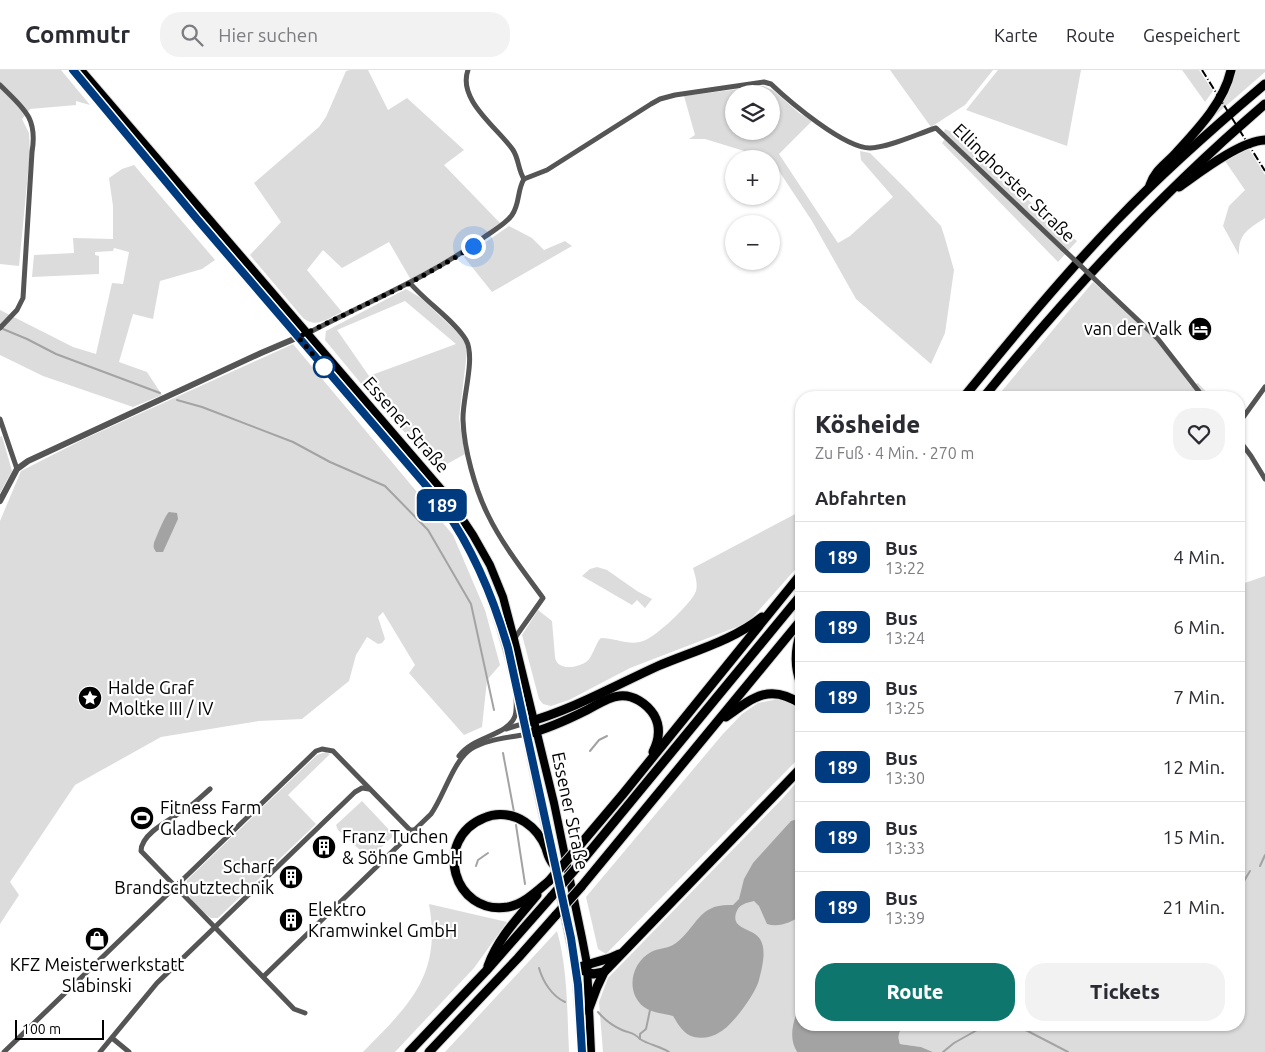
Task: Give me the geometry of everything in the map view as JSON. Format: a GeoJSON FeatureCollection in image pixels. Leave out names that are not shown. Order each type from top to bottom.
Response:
{"type":"FeatureCollection","features":[{"type":"Feature","properties":{"kind":"highway"},"geometry":{"type":"LineString","coordinates":[[1149,188],[1155,172],[1176,153],[1211,112],[1226,89],[1231,70]]}},
{"type":"Feature","properties":{"kind":"highway"},"geometry":{"type":"LineString","coordinates":[[969,391],[1025,322],[1117,220],[1216,126],[1265,84]]}},
{"type":"Feature","properties":{"kind":"highway"},"geometry":{"type":"LineString","coordinates":[[989,391],[1077,286],[1161,198],[1265,104]]}},
{"type":"Feature","properties":{"kind":"highway"},"geometry":{"type":"LineString","coordinates":[[1161,198],[1234,151],[1259,140],[1265,140]]}},
{"type":"Feature","properties":{"kind":"highway"},"geometry":{"type":"LineString","coordinates":[[486,971],[493,951],[501,937],[623,794],[795,582]]}},
{"type":"Feature","properties":{"kind":"highway"},"geometry":{"type":"LineString","coordinates":[[408,1052],[486,971],[577,867],[795,602]]}},
{"type":"Feature","properties":{"kind":"highway"},"geometry":{"type":"LineString","coordinates":[[525,723],[577,706],[657,666],[731,637],[751,626],[777,604]]}},
{"type":"Feature","properties":{"kind":"highway"},"geometry":{"type":"LineString","coordinates":[[429,1052],[518,958],[581,886],[795,627]]}},
{"type":"Feature","properties":{"kind":"highway"},"geometry":{"type":"LineString","coordinates":[[714,726],[760,695],[781,694],[795,700]]}},
{"type":"Feature","properties":{"kind":"highway"},"geometry":{"type":"LineString","coordinates":[[526,734],[564,721],[619,696],[632,698],[645,704],[657,722],[657,742],[645,762],[624,789],[623,794]]}},
{"type":"Feature","properties":{"kind":"highway"},"geometry":{"type":"LineString","coordinates":[[588,1011],[596,986],[604,972],[795,774]]}},
{"type":"Feature","properties":{"kind":"highway"},"geometry":{"type":"LineString","coordinates":[[549,881],[530,897],[516,904],[499,908],[484,905],[467,895],[456,878],[454,857],[457,843],[464,832],[479,820],[500,814],[510,816],[524,822],[538,834],[549,859],[554,865]]}},
{"type":"Feature","properties":{"kind":"highway"},"geometry":{"type":"LineString","coordinates":[[576,968],[587,968],[623,952]]}},
{"type":"Feature","properties":{"kind":"highway"},"geometry":{"type":"LineString","coordinates":[[587,968],[598,974],[604,972]]}},
{"type":"Feature","properties":{"kind":"main road","name":"Essener Straße"},"geometry":{"type":"LineString","coordinates":[[73,70],[435,496],[454,522],[480,570],[494,603],[517,685],[576,968],[582,1052]]}},
{"type":"Feature","properties":{"kind":"main road","name":"Essener Straße"},"geometry":{"type":"LineString","coordinates":[[81,70],[447,496],[490,565],[500,589],[514,639],[556,812],[587,968],[591,1052]]}},
{"type":"Feature","properties":{"kind":"street"},"geometry":{"type":"LineString","coordinates":[[0,501],[17,469],[28,461],[308,333],[410,283],[458,256],[510,218],[516,208],[519,190],[524,179],[518,168],[513,150],[497,133],[470,96],[465,86],[468,70]]}},
{"type":"Feature","properties":{"kind":"street","name":"Ellinghorster Straße"},"geometry":{"type":"LineString","coordinates":[[524,179],[547,170],[660,99],[675,95],[768,82],[801,112],[857,146],[870,148],[888,144],[936,128],[1158,338],[1199,391]]}},
{"type":"Feature","properties":{"kind":"street"},"geometry":{"type":"LineString","coordinates":[[0,85],[26,112],[34,137],[25,289],[20,304],[0,328]]}},
{"type":"Feature","properties":{"kind":"street"},"geometry":{"type":"LineString","coordinates":[[410,283],[466,340],[469,357],[463,418],[464,434],[473,475],[488,516],[542,598],[514,639]]}},
{"type":"Feature","properties":{"kind":"street"},"geometry":{"type":"LineString","coordinates":[[1245,415],[1265,387]]}},
{"type":"Feature","properties":{"kind":"street"},"geometry":{"type":"LineString","coordinates":[[0,419],[17,469]]}},
{"type":"Feature","properties":{"kind":"street"},"geometry":{"type":"LineString","coordinates":[[1245,448],[1265,479]]}},
{"type":"Feature","properties":{"kind":"street"},"geometry":{"type":"LineString","coordinates":[[501,731],[510,725],[515,714],[517,685]]}},
{"type":"Feature","properties":{"kind":"street"},"geometry":{"type":"LineString","coordinates":[[451,778],[454,762],[471,744],[525,723]]}},
{"type":"Feature","properties":{"kind":"street"},"geometry":{"type":"LineString","coordinates":[[264,976],[431,814],[463,755],[472,748],[485,743],[526,734]]}},
{"type":"Feature","properties":{"kind":"street"},"geometry":{"type":"LineString","coordinates":[[4,1052],[316,751],[322,749],[333,751],[410,830],[416,830]]}},
{"type":"Feature","properties":{"kind":"street"},"geometry":{"type":"LineString","coordinates":[[100,1052],[157,982],[355,792],[362,788],[370,789]]}},
{"type":"Feature","properties":{"kind":"street"},"geometry":{"type":"LineString","coordinates":[[210,789],[195,803],[156,829],[141,846],[141,851],[294,1009],[306,1013]]}},
{"type":"Feature","properties":{"kind":"street"},"geometry":{"type":"LineString","coordinates":[[112,1038],[128,1052]]}},
{"type":"Feature","properties":{"kind":"shaded area"},"geometry":{"type":"Polygon","coordinates":[[[0,70],[61,70],[90,105],[76,101],[76,105],[30,109],[22,119],[29,133],[30,152],[19,266],[0,264],[0,70]]]}},
{"type":"Feature","properties":{"kind":"shaded area"},"geometry":{"type":"Polygon","coordinates":[[[368,70],[388,110],[407,98],[464,150],[444,165],[500,223],[459,252],[411,280],[389,242],[342,268],[323,250],[307,270],[342,312],[318,323],[313,323],[303,318],[250,255],[281,222],[254,183],[319,127],[326,117],[346,71],[368,70]]]}},
{"type":"Feature","properties":{"kind":"shaded area"},"geometry":{"type":"Polygon","coordinates":[[[890,70],[993,70],[965,105],[931,127],[890,70]]]}},
{"type":"Feature","properties":{"kind":"shaded area"},"geometry":{"type":"Polygon","coordinates":[[[998,70],[1081,70],[1067,146],[966,110],[998,70]]]}},
{"type":"Feature","properties":{"kind":"shaded area"},"geometry":{"type":"Polygon","coordinates":[[[1182,70],[1199,70],[1213,91],[1205,102],[1182,70]]]}},
{"type":"Feature","properties":{"kind":"shaded area"},"geometry":{"type":"Polygon","coordinates":[[[1234,70],[1265,70],[1265,72],[1204,125],[1234,70]]]}},
{"type":"Feature","properties":{"kind":"shaded area"},"geometry":{"type":"Polygon","coordinates":[[[725,91],[725,140],[780,140],[780,96],[799,113],[812,121],[780,153],[780,150],[741,150],[705,139],[689,139],[695,135],[684,96],[725,91]]]}},
{"type":"Feature","properties":{"kind":"shaded area"},"geometry":{"type":"Polygon","coordinates":[[[945,129],[952,132],[1008,183],[1077,241],[1058,262],[942,143],[947,136],[944,132],[945,129]]]}},
{"type":"Feature","properties":{"kind":"shaded area"},"geometry":{"type":"Polygon","coordinates":[[[1249,149],[1265,175],[1265,218],[1246,232],[1240,241],[1239,255],[1223,226],[1229,206],[1245,190],[1225,161],[1249,149]]]}},
{"type":"Feature","properties":{"kind":"shaded area"},"geometry":{"type":"Polygon","coordinates":[[[860,151],[870,153],[941,226],[954,270],[945,333],[931,364],[856,299],[812,221],[780,173],[780,156],[838,243],[850,236],[893,197],[861,160],[860,151]]]}},
{"type":"Feature","properties":{"kind":"shaded area"},"geometry":{"type":"Polygon","coordinates":[[[134,165],[215,260],[202,269],[160,281],[153,319],[133,314],[119,362],[147,372],[162,395],[133,407],[43,376],[0,355],[0,310],[73,347],[96,354],[112,283],[123,284],[129,252],[114,248],[113,251],[95,252],[95,255],[99,256],[99,274],[32,277],[34,255],[74,253],[73,238],[113,239],[113,206],[109,178],[122,169],[134,165]]]}},
{"type":"Feature","properties":{"kind":"shaded area"},"geometry":{"type":"Polygon","coordinates":[[[509,226],[532,238],[544,250],[565,241],[572,246],[492,292],[464,257],[509,226]]]}},
{"type":"Feature","properties":{"kind":"shaded area"},"geometry":{"type":"Polygon","coordinates":[[[1093,282],[1142,325],[1157,341],[1191,386],[1198,383],[1205,391],[1002,391],[1093,282]]]}},
{"type":"Feature","properties":{"kind":"shaded area"},"geometry":{"type":"Polygon","coordinates":[[[406,289],[421,298],[459,334],[465,343],[467,352],[459,418],[465,454],[438,469],[368,392],[325,340],[326,331],[406,289]],[[405,301],[337,330],[369,376],[456,344],[405,301]]]}},
{"type":"Feature","properties":{"kind":"shaded area"},"geometry":{"type":"Polygon","coordinates":[[[293,344],[453,535],[485,610],[500,665],[487,680],[482,727],[464,735],[409,673],[415,665],[383,612],[378,617],[385,639],[382,643],[378,644],[367,637],[356,655],[349,681],[302,719],[259,721],[161,737],[75,785],[10,882],[19,895],[0,924],[0,521],[21,471],[84,439],[293,344]]]}},
{"type":"Feature","properties":{"kind":"shaded area"},"geometry":{"type":"Polygon","coordinates":[[[2,436],[12,471],[0,493],[0,437],[2,436]]]}},
{"type":"Feature","properties":{"kind":"shaded area"},"geometry":{"type":"Polygon","coordinates":[[[169,512],[177,513],[178,519],[163,552],[156,552],[154,543],[169,512]]]}},
{"type":"Feature","properties":{"kind":"shaded area"},"geometry":{"type":"Polygon","coordinates":[[[795,514],[795,570],[751,619],[742,625],[630,668],[569,700],[551,706],[543,704],[539,699],[522,635],[538,610],[552,621],[555,657],[559,665],[573,667],[586,662],[590,658],[601,638],[638,642],[649,638],[664,627],[681,611],[696,591],[697,585],[693,568],[795,514]]]}},
{"type":"Feature","properties":{"kind":"shaded area"},"geometry":{"type":"Polygon","coordinates":[[[597,567],[607,570],[652,599],[645,608],[637,600],[632,605],[582,576],[590,569],[597,567]]]}},
{"type":"Feature","properties":{"kind":"shaded area"},"geometry":{"type":"Polygon","coordinates":[[[1265,576],[1265,1052],[933,1052],[921,1047],[900,1044],[900,1031],[1245,1031],[1245,583],[1265,576]]]}},
{"type":"Feature","properties":{"kind":"shaded area"},"geometry":{"type":"Polygon","coordinates":[[[783,698],[795,706],[795,762],[606,954],[598,949],[586,897],[722,735],[742,714],[758,703],[783,698]]]}},
{"type":"Feature","properties":{"kind":"shaded area"},"geometry":{"type":"Polygon","coordinates":[[[326,752],[330,754],[288,795],[316,824],[218,918],[211,918],[193,901],[187,891],[187,880],[317,755],[326,752]]]}},
{"type":"Feature","properties":{"kind":"shaded area"},"geometry":{"type":"Polygon","coordinates":[[[795,784],[795,1022],[793,1041],[797,1052],[603,1052],[599,1002],[608,978],[795,784]]]}},
{"type":"Feature","properties":{"kind":"shaded area"},"geometry":{"type":"Polygon","coordinates":[[[362,801],[394,835],[370,859],[338,830],[336,825],[362,801]]]}},
{"type":"Feature","properties":{"kind":"shaded area"},"geometry":{"type":"Polygon","coordinates":[[[795,820],[795,919],[780,925],[767,924],[759,906],[754,901],[746,903],[737,910],[735,919],[737,923],[757,935],[762,943],[764,954],[757,986],[749,1001],[725,1029],[708,1037],[697,1038],[690,1036],[684,1032],[673,1016],[647,1009],[638,1001],[634,994],[633,986],[635,970],[644,957],[651,952],[676,943],[705,912],[721,905],[733,905],[739,899],[744,879],[753,863],[791,821],[795,820]]]}},
{"type":"Feature","properties":{"kind":"shaded area"},"geometry":{"type":"Polygon","coordinates":[[[429,904],[507,922],[474,968],[395,1052],[363,1052],[408,1004],[426,970],[431,951],[432,929],[429,904]]]}},
{"type":"Feature","properties":{"kind":"shaded area"},"geometry":{"type":"Polygon","coordinates":[[[557,931],[565,976],[569,1052],[445,1052],[557,931]]]}},
{"type":"Feature","properties":{"kind":"shaded area"},"geometry":{"type":"Polygon","coordinates":[[[795,1020],[795,1031],[900,1031],[900,1044],[921,1047],[933,1052],[797,1052],[793,1041],[795,1020]]]}},
{"type":"Feature","properties":{"kind":"waterway"},"geometry":{"type":"LineString","coordinates":[[3,329],[56,354],[160,393]]}},
{"type":"Feature","properties":{"kind":"waterway"},"geometry":{"type":"LineString","coordinates":[[177,400],[202,407],[293,442],[330,462],[385,486],[428,530],[471,604],[494,710]]}},
{"type":"Feature","properties":{"kind":"waterway"},"geometry":{"type":"LineString","coordinates":[[590,751],[599,740],[607,736]]}},
{"type":"Feature","properties":{"kind":"waterway"},"geometry":{"type":"LineString","coordinates":[[503,753],[514,812]]}},
{"type":"Feature","properties":{"kind":"waterway"},"geometry":{"type":"LineString","coordinates":[[516,825],[525,884]]}},
{"type":"Feature","properties":{"kind":"waterway"},"geometry":{"type":"LineString","coordinates":[[476,866],[478,860],[488,853]]}},
{"type":"Feature","properties":{"kind":"waterway"},"geometry":{"type":"LineString","coordinates":[[1260,866],[1265,855]]}},
{"type":"Feature","properties":{"kind":"waterway"},"geometry":{"type":"LineString","coordinates":[[1245,879],[1250,871]]}},
{"type":"Feature","properties":{"kind":"waterway"},"geometry":{"type":"LineString","coordinates":[[539,968],[549,988],[565,1002]]}},
{"type":"Feature","properties":{"kind":"waterway"},"geometry":{"type":"LineString","coordinates":[[650,1010],[646,1029],[640,1034],[640,1039],[669,1052]]}},
{"type":"Feature","properties":{"kind":"waterway"},"geometry":{"type":"LineString","coordinates":[[598,1012],[612,1024],[640,1039]]}},
{"type":"Feature","properties":{"kind":"waterway"},"geometry":{"type":"LineString","coordinates":[[943,1052],[954,1043],[975,1031]]}},
{"type":"Feature","properties":{"kind":"waterway"},"geometry":{"type":"LineString","coordinates":[[1028,1031],[1068,1052]]}},
{"type":"Feature","properties":{"kind":"railway"},"geometry":{"type":"LineString","coordinates":[[1202,70],[1265,171]]}},
{"type":"Feature","properties":{"kind":"bus line","name":"189"},"geometry":{"type":"LineString","coordinates":[[73,70],[197,219],[435,496],[465,541],[494,603],[503,629],[517,685],[571,938],[578,985],[582,1052]]}},
{"type":"Feature","properties":{"kind":"place","name":"van der Valk"},"geometry":{"type":"Point","coordinates":[1200,329]}},
{"type":"Feature","properties":{"kind":"place","name":"Halde Graf Moltke III / IV"},"geometry":{"type":"Point","coordinates":[90,698]}},
{"type":"Feature","properties":{"kind":"place","name":"Fitness Farm Gladbeck"},"geometry":{"type":"Point","coordinates":[142,818]}},
{"type":"Feature","properties":{"kind":"place","name":"Franz Tuchen & Söhne GmbH"},"geometry":{"type":"Point","coordinates":[324,847]}},
{"type":"Feature","properties":{"kind":"place","name":"Scharf Brandschutztechnik"},"geometry":{"type":"Point","coordinates":[291,877]}},
{"type":"Feature","properties":{"kind":"place","name":"Elektro Kramwinkel GmbH"},"geometry":{"type":"Point","coordinates":[291,920]}},
{"type":"Feature","properties":{"kind":"place","name":"KFZ Meisterwerkstatt Slabinski"},"geometry":{"type":"Point","coordinates":[97,939]}},
{"type":"Feature","properties":{"kind":"route"},"geometry":{"type":"LineString","coordinates":[[324,367],[298,337],[410,283],[473,246]]}}]}
